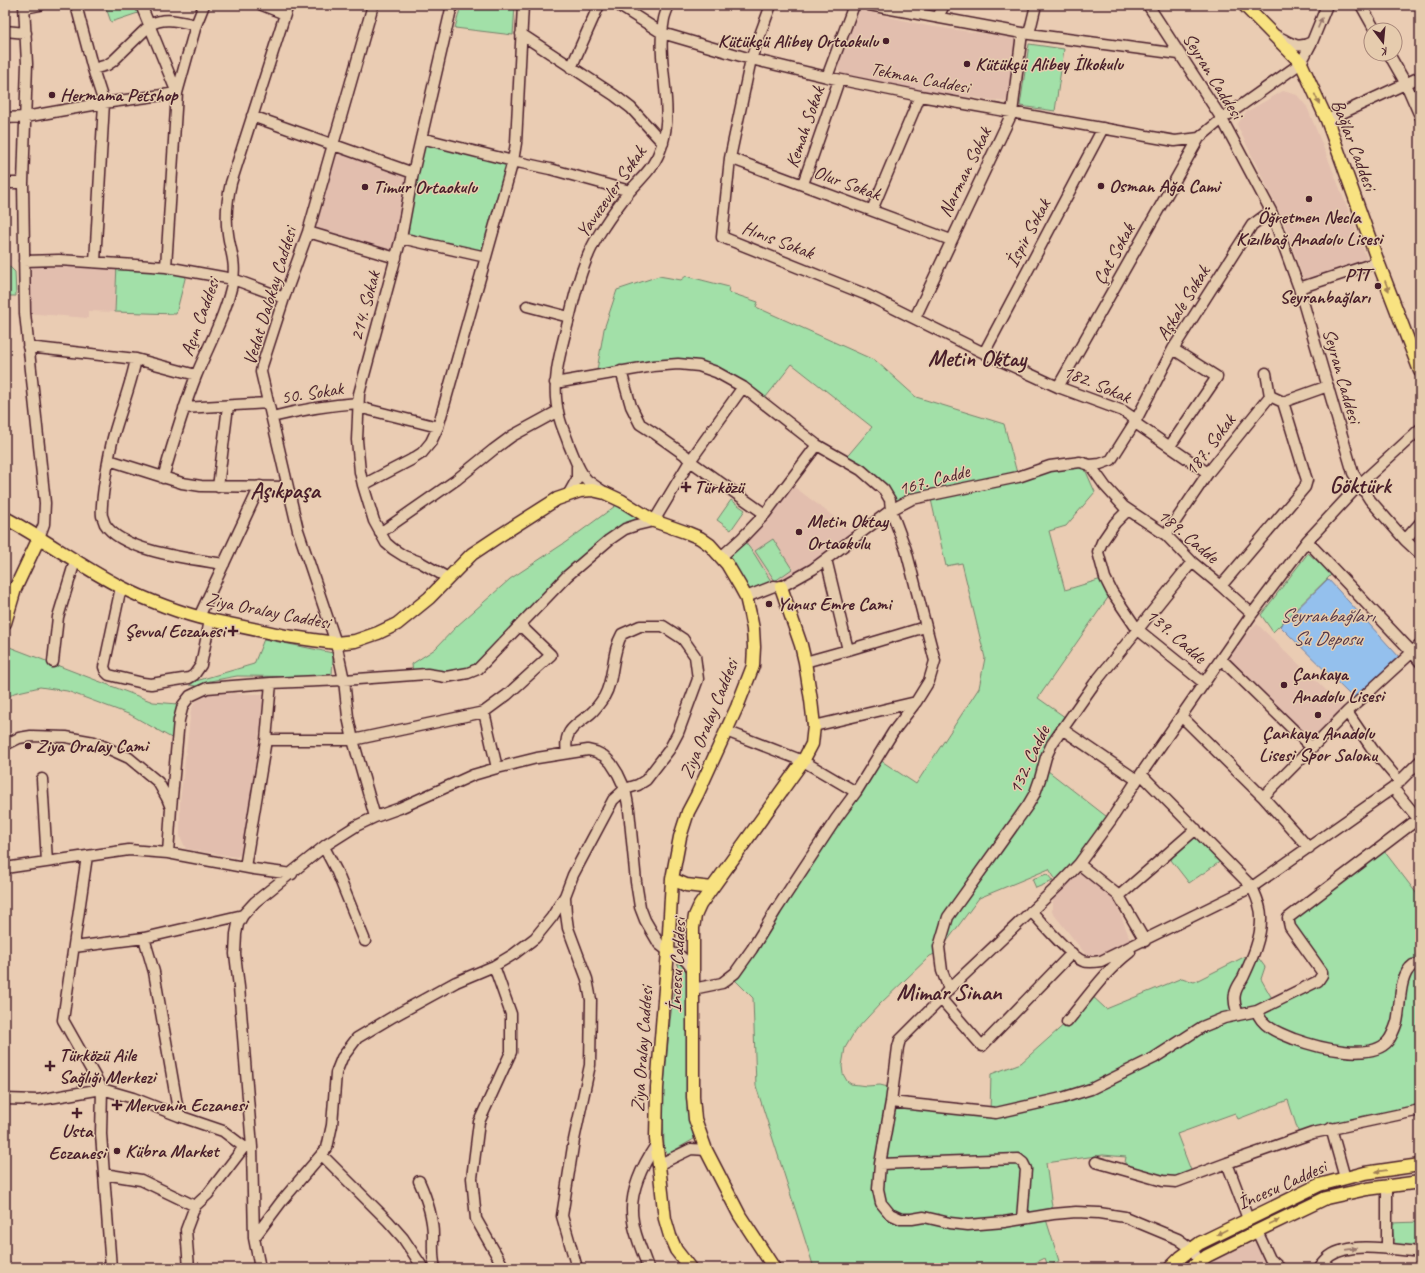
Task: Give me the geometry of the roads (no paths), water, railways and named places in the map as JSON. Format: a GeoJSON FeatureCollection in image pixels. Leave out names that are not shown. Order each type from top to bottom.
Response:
{"type":"FeatureCollection","features":[{"type":"Feature","properties":{"kind":"main road","name":"Bağlar Caddesi"},"geometry":{"type":"LineString","coordinates":[[1244,5],[1301,63],[1327,120],[1378,262],[1417,358],[1420,371]]}},
{"type":"Feature","properties":{"kind":"main road","name":"Ziya Oralay Caddesi"},"geometry":{"type":"LineString","coordinates":[[5,518],[121,587],[205,619],[286,636],[336,644],[355,641],[398,624],[424,603],[472,554],[557,499],[580,491],[586,490],[604,493],[622,501],[654,521],[700,538],[710,545],[721,557],[734,574],[746,597],[753,629],[753,666],[745,690],[688,812],[680,837],[672,879],[668,951],[656,1088],[656,1145],[665,1219],[676,1250],[690,1268]]}},
{"type":"Feature","properties":{"kind":"main road"},"geometry":{"type":"LineString","coordinates":[[5,622],[15,589],[39,538]]}},
{"type":"Feature","properties":{"kind":"main road","name":"İncesu Caddesi"},"geometry":{"type":"LineString","coordinates":[[774,1268],[740,1216],[706,1150],[695,1119],[693,1097],[693,928],[695,916],[700,905],[803,761],[812,744],[814,726],[805,662],[794,622],[782,587]]}},
{"type":"Feature","properties":{"kind":"main road"},"geometry":{"type":"LineString","coordinates":[[672,879],[686,886],[712,888]]}},
{"type":"Feature","properties":{"kind":"main road","name":"İncesu Caddesi"},"geometry":{"type":"LineString","coordinates":[[1170,1268],[1192,1249],[1248,1219],[1319,1185],[1344,1178],[1420,1166]]}},
{"type":"Feature","properties":{"kind":"main road","name":"İncesu Caddesi"},"geometry":{"type":"LineString","coordinates":[[1195,1265],[1257,1230],[1326,1198],[1346,1192],[1420,1182]]}},
{"type":"Feature","properties":{"kind":"street"},"geometry":{"type":"LineString","coordinates":[[39,538],[46,514],[25,313],[23,183],[27,89],[25,6],[40,5]]}},
{"type":"Feature","properties":{"kind":"street"},"geometry":{"type":"LineString","coordinates":[[76,5],[93,69],[104,103],[95,262]]}},
{"type":"Feature","properties":{"kind":"street"},"geometry":{"type":"LineString","coordinates":[[141,5],[177,93]]}},
{"type":"Feature","properties":{"kind":"street"},"geometry":{"type":"LineString","coordinates":[[166,267],[177,93],[196,25],[204,5]]}},
{"type":"Feature","properties":{"kind":"street"},"geometry":{"type":"LineString","coordinates":[[262,5],[286,10]]}},
{"type":"Feature","properties":{"kind":"street","name":"Vedat Dalokay Caddesi"},"geometry":{"type":"LineString","coordinates":[[373,5],[308,232],[284,298],[262,366],[262,378],[298,530],[336,644],[344,680],[348,718],[375,817]]}},
{"type":"Feature","properties":{"kind":"street","name":"214. Sokak"},"geometry":{"type":"LineString","coordinates":[[448,578],[420,562],[404,556],[386,543],[374,521],[363,485],[357,447],[359,394],[401,238],[413,173],[452,5]]}},
{"type":"Feature","properties":{"kind":"street"},"geometry":{"type":"LineString","coordinates":[[363,485],[422,453],[431,442],[438,427],[513,161],[516,143],[523,5]]}},
{"type":"Feature","properties":{"kind":"street"},"geometry":{"type":"LineString","coordinates":[[571,68],[598,5]]}},
{"type":"Feature","properties":{"kind":"street","name":"Tekman Caddesi"},"geometry":{"type":"LineString","coordinates":[[618,5],[662,33],[751,59],[839,80],[1012,113],[1175,141],[1199,138]]}},
{"type":"Feature","properties":{"kind":"street","name":"Yavuzevler Sokak"},"geometry":{"type":"LineString","coordinates":[[604,493],[585,478],[577,464],[562,425],[558,411],[555,383],[557,366],[576,288],[591,249],[601,231],[630,191],[652,167],[662,143],[666,126],[667,102],[662,33],[664,18],[669,5]]}},
{"type":"Feature","properties":{"kind":"street","name":"Hınıs Sokak"},"geometry":{"type":"LineString","coordinates":[[771,5],[751,59],[730,158],[722,237],[867,295],[984,353]]}},
{"type":"Feature","properties":{"kind":"street"},"geometry":{"type":"LineString","coordinates":[[827,77],[854,5]]}},
{"type":"Feature","properties":{"kind":"street"},"geometry":{"type":"LineString","coordinates":[[869,5],[1025,33],[1179,54]]}},
{"type":"Feature","properties":{"kind":"street"},"geometry":{"type":"LineString","coordinates":[[938,17],[944,5]]}},
{"type":"Feature","properties":{"kind":"street","name":"Narman Sokak"},"geometry":{"type":"LineString","coordinates":[[915,318],[1012,113],[1025,33],[1036,5]]}},
{"type":"Feature","properties":{"kind":"street","name":"Seyran Caddesi"},"geometry":{"type":"LineString","coordinates":[[1148,5],[1222,120],[1271,211],[1299,288],[1353,473],[1370,500],[1405,540],[1420,554]]}},
{"type":"Feature","properties":{"kind":"street"},"geometry":{"type":"LineString","coordinates":[[1199,138],[1301,63],[1312,42],[1327,5]]}},
{"type":"Feature","properties":{"kind":"street"},"geometry":{"type":"LineString","coordinates":[[1361,5],[1371,22]]}},
{"type":"Feature","properties":{"kind":"street","name":"Açın Caddesi"},"geometry":{"type":"LineString","coordinates":[[163,478],[184,408],[196,375],[217,329],[228,300],[233,279],[234,264],[226,219],[227,202],[231,183],[286,10]]}},
{"type":"Feature","properties":{"kind":"street"},"geometry":{"type":"LineString","coordinates":[[93,69],[107,66],[113,62],[150,25],[156,21],[163,20],[196,25]]}},
{"type":"Feature","properties":{"kind":"street"},"geometry":{"type":"LineString","coordinates":[[5,31],[26,33]]}},
{"type":"Feature","properties":{"kind":"street","name":"Bağlar Caddesi"},"geometry":{"type":"LineString","coordinates":[[1271,33],[1296,46],[1303,46],[1312,42]]}},
{"type":"Feature","properties":{"kind":"street"},"geometry":{"type":"LineString","coordinates":[[521,34],[614,95],[631,108],[662,143]]}},
{"type":"Feature","properties":{"kind":"street"},"geometry":{"type":"LineString","coordinates":[[1394,62],[1406,84],[1420,116]]}},
{"type":"Feature","properties":{"kind":"street"},"geometry":{"type":"LineString","coordinates":[[1327,120],[1420,77]]}},
{"type":"Feature","properties":{"kind":"street","name":"Kemah Sokak"},"geometry":{"type":"LineString","coordinates":[[803,184],[839,80]]}},
{"type":"Feature","properties":{"kind":"street"},"geometry":{"type":"LineString","coordinates":[[5,118],[25,117],[104,103],[177,93]]}},
{"type":"Feature","properties":{"kind":"street"},"geometry":{"type":"LineString","coordinates":[[872,210],[920,96]]}},
{"type":"Feature","properties":{"kind":"street"},"geometry":{"type":"LineString","coordinates":[[252,116],[413,173]]}},
{"type":"Feature","properties":{"kind":"street","name":"İspir Sokak"},"geometry":{"type":"LineString","coordinates":[[984,353],[1103,128]]}},
{"type":"Feature","properties":{"kind":"street"},"geometry":{"type":"LineString","coordinates":[[421,138],[550,169],[630,191]]}},
{"type":"Feature","properties":{"kind":"street","name":"Çat Sokak"},"geometry":{"type":"LineString","coordinates":[[1058,387],[1199,138]]}},
{"type":"Feature","properties":{"kind":"street","name":"Olur Sokak"},"geometry":{"type":"LineString","coordinates":[[730,158],[951,240]]}},
{"type":"Feature","properties":{"kind":"street"},"geometry":{"type":"LineString","coordinates":[[5,183],[23,183]]}},
{"type":"Feature","properties":{"kind":"street","name":"Aşkale Sokak"},"geometry":{"type":"LineString","coordinates":[[1135,422],[1173,350],[1252,225],[1271,211]]}},
{"type":"Feature","properties":{"kind":"street"},"geometry":{"type":"LineString","coordinates":[[308,232],[396,258]]}},
{"type":"Feature","properties":{"kind":"street"},"geometry":{"type":"LineString","coordinates":[[401,238],[486,257]]}},
{"type":"Feature","properties":{"kind":"street"},"geometry":{"type":"LineString","coordinates":[[24,261],[59,260],[166,267],[233,279],[284,298]]}},
{"type":"Feature","properties":{"kind":"street"},"geometry":{"type":"LineString","coordinates":[[1299,288],[1378,262]]}},
{"type":"Feature","properties":{"kind":"street"},"geometry":{"type":"LineString","coordinates":[[526,306],[569,317]]}},
{"type":"Feature","properties":{"kind":"street"},"geometry":{"type":"LineString","coordinates":[[28,347],[136,359],[196,375]]}},
{"type":"Feature","properties":{"kind":"street"},"geometry":{"type":"LineString","coordinates":[[1170,446],[1217,377],[1173,350]]}},
{"type":"Feature","properties":{"kind":"street","name":"182. Sokak"},"geometry":{"type":"LineString","coordinates":[[984,353],[1058,387],[1123,411],[1132,417],[1135,422],[1208,473]]}},
{"type":"Feature","properties":{"kind":"street"},"geometry":{"type":"LineString","coordinates":[[136,359],[133,376],[113,436],[102,503],[102,515],[106,525],[112,532],[135,545],[156,552],[224,564]]}},
{"type":"Feature","properties":{"kind":"street"},"geometry":{"type":"LineString","coordinates":[[555,383],[654,366],[678,364],[699,366],[716,372],[743,387],[817,444],[855,467],[876,482],[884,490],[890,500],[891,510],[906,550],[934,661],[929,680],[916,702],[893,732],[856,792],[836,819],[776,910],[752,950],[735,973],[722,983],[693,989]]}},
{"type":"Feature","properties":{"kind":"street"},"geometry":{"type":"LineString","coordinates":[[621,371],[631,406],[640,424],[765,514]]}},
{"type":"Feature","properties":{"kind":"street"},"geometry":{"type":"LineString","coordinates":[[1266,373],[1270,396],[1283,402],[1328,386]]}},
{"type":"Feature","properties":{"kind":"street"},"geometry":{"type":"LineString","coordinates":[[168,853],[170,808],[179,720],[183,705],[190,696],[208,688],[427,674],[446,677],[468,673],[478,668],[567,576],[609,540],[625,529],[637,524],[654,521],[690,461],[743,387]]}},
{"type":"Feature","properties":{"kind":"street","name":"187. Sokak"},"geometry":{"type":"LineString","coordinates":[[1166,535],[1208,473],[1270,396]]}},
{"type":"Feature","properties":{"kind":"street"},"geometry":{"type":"LineString","coordinates":[[1221,586],[1305,487],[1307,480],[1283,402]]}},
{"type":"Feature","properties":{"kind":"street"},"geometry":{"type":"LineString","coordinates":[[184,408],[268,403]]}},
{"type":"Feature","properties":{"kind":"street","name":"50. Sokak"},"geometry":{"type":"LineString","coordinates":[[272,417],[302,410],[342,404],[358,405],[438,427]]}},
{"type":"Feature","properties":{"kind":"street"},"geometry":{"type":"LineString","coordinates":[[218,487],[228,406]]}},
{"type":"Feature","properties":{"kind":"street"},"geometry":{"type":"LineString","coordinates":[[380,533],[456,480],[512,436],[558,411]]}},
{"type":"Feature","properties":{"kind":"street","name":"167. Cadde"},"geometry":{"type":"LineString","coordinates":[[746,597],[774,586],[782,587],[813,569],[891,510],[912,499],[1018,477],[1050,466],[1080,462],[1090,465],[1100,464],[1111,460],[1135,422]]}},
{"type":"Feature","properties":{"kind":"street"},"geometry":{"type":"LineString","coordinates":[[1195,1265],[1192,1249],[1178,1239],[1124,1217],[1099,1213],[1076,1212],[968,1225],[950,1223],[924,1217],[901,1219],[886,1211],[881,1203],[878,1189],[880,1164],[891,1102],[898,1047],[900,1040],[949,989],[1079,864],[1111,820],[1252,614],[1307,541],[1360,484],[1420,429]]}},
{"type":"Feature","properties":{"kind":"street"},"geometry":{"type":"LineString","coordinates":[[721,557],[765,514],[817,444]]}},
{"type":"Feature","properties":{"kind":"street"},"geometry":{"type":"LineString","coordinates":[[109,460],[182,483],[218,487],[288,487]]}},
{"type":"Feature","properties":{"kind":"street"},"geometry":{"type":"LineString","coordinates":[[568,495],[577,479],[577,464]]}},
{"type":"Feature","properties":{"kind":"street","name":"189. Cadde"},"geometry":{"type":"LineString","coordinates":[[1090,465],[1105,486],[1128,510],[1166,535],[1192,562],[1252,614]]}},
{"type":"Feature","properties":{"kind":"street"},"geometry":{"type":"LineString","coordinates":[[121,587],[104,667],[106,672],[109,675],[151,684],[189,678],[194,675],[201,665],[205,619],[224,564],[260,486]]}},
{"type":"Feature","properties":{"kind":"street","name":"139. Cadde"},"geometry":{"type":"LineString","coordinates":[[1128,510],[1115,523],[1102,542],[1098,552],[1112,592],[1137,629],[1204,683]]}},
{"type":"Feature","properties":{"kind":"street"},"geometry":{"type":"LineString","coordinates":[[1405,540],[1420,523]]}},
{"type":"Feature","properties":{"kind":"street"},"geometry":{"type":"LineString","coordinates":[[1307,541],[1416,649],[1420,662]]}},
{"type":"Feature","properties":{"kind":"street"},"geometry":{"type":"LineString","coordinates":[[826,559],[848,650]]}},
{"type":"Feature","properties":{"kind":"street"},"geometry":{"type":"LineString","coordinates":[[52,662],[58,617],[75,561]]}},
{"type":"Feature","properties":{"kind":"street","name":"132. Cadde"},"geometry":{"type":"LineString","coordinates":[[949,989],[942,971],[938,947],[948,917],[1028,805],[1040,779],[1046,757],[1052,744],[1062,729],[1094,684],[1192,562]]}},
{"type":"Feature","properties":{"kind":"street"},"geometry":{"type":"LineString","coordinates":[[266,740],[353,740],[484,712],[507,695],[551,655],[520,625]]}},
{"type":"Feature","properties":{"kind":"street"},"geometry":{"type":"LineString","coordinates":[[254,1238],[280,1202],[327,1148],[332,1125],[336,1073],[342,1058],[357,1038],[456,982],[494,966],[514,954],[535,938],[552,917],[565,896],[573,875],[613,800],[624,789],[638,785],[646,780],[669,750],[678,733],[698,679],[695,656],[683,639],[663,626],[640,626],[622,634],[605,695],[592,713],[573,727],[568,734],[565,743],[567,753]]}},
{"type":"Feature","properties":{"kind":"street"},"geometry":{"type":"LineString","coordinates":[[805,662],[925,627]]}},
{"type":"Feature","properties":{"kind":"street"},"geometry":{"type":"LineString","coordinates":[[1263,796],[1347,712],[1416,649]]}},
{"type":"Feature","properties":{"kind":"street"},"geometry":{"type":"LineString","coordinates":[[1221,659],[1312,748]]}},
{"type":"Feature","properties":{"kind":"street"},"geometry":{"type":"LineString","coordinates":[[245,867],[266,740],[271,683]]}},
{"type":"Feature","properties":{"kind":"street"},"geometry":{"type":"LineString","coordinates":[[814,726],[916,702]]}},
{"type":"Feature","properties":{"kind":"street"},"geometry":{"type":"LineString","coordinates":[[484,712],[497,768]]}},
{"type":"Feature","properties":{"kind":"street"},"geometry":{"type":"LineString","coordinates":[[891,1102],[996,1113],[1062,1098],[1091,1088],[1154,1058],[1202,1027],[1224,1018],[1257,1011],[1318,981],[1322,975],[1322,972],[1290,927],[1288,921],[1290,915],[1419,820],[1347,712]]}},
{"type":"Feature","properties":{"kind":"street"},"geometry":{"type":"LineString","coordinates":[[1182,717],[1263,796],[1309,848]]}},
{"type":"Feature","properties":{"kind":"street"},"geometry":{"type":"LineString","coordinates":[[1062,729],[1139,777],[1196,829],[1252,887],[1260,908],[1260,928],[1258,941],[1251,960],[1235,992],[1234,1005],[1238,1015]]}},
{"type":"Feature","properties":{"kind":"street"},"geometry":{"type":"LineString","coordinates":[[726,730],[803,761],[856,792]]}},
{"type":"Feature","properties":{"kind":"street"},"geometry":{"type":"LineString","coordinates":[[5,745],[20,738],[42,735],[66,737],[94,742],[129,758],[152,777],[163,789],[170,808]]}},
{"type":"Feature","properties":{"kind":"street"},"geometry":{"type":"LineString","coordinates":[[260,1268],[254,1238],[239,987],[235,954],[236,934],[238,924],[243,915],[255,902],[324,847],[356,826],[473,775],[537,758],[588,750],[596,752],[604,756],[611,763],[618,774],[624,789],[629,810],[631,839],[640,907],[645,920],[660,944],[668,951],[680,956],[693,970]]}},
{"type":"Feature","properties":{"kind":"street"},"geometry":{"type":"LineString","coordinates":[[1031,911],[1081,961],[1101,961],[1252,887],[1397,785],[1420,761]]}},
{"type":"Feature","properties":{"kind":"street"},"geometry":{"type":"LineString","coordinates":[[42,779],[47,862]]}},
{"type":"Feature","properties":{"kind":"street"},"geometry":{"type":"LineString","coordinates":[[1119,896],[1196,829]]}},
{"type":"Feature","properties":{"kind":"street"},"geometry":{"type":"LineString","coordinates":[[324,847],[365,942]]}},
{"type":"Feature","properties":{"kind":"street"},"geometry":{"type":"LineString","coordinates":[[5,868],[130,850],[168,853],[292,874]]}},
{"type":"Feature","properties":{"kind":"street"},"geometry":{"type":"LineString","coordinates":[[87,856],[63,1020],[102,1089],[101,1134],[111,1268]]}},
{"type":"Feature","properties":{"kind":"street"},"geometry":{"type":"LineString","coordinates":[[1079,864],[1119,896],[1145,940]]}},
{"type":"Feature","properties":{"kind":"street"},"geometry":{"type":"LineString","coordinates":[[565,896],[568,928],[587,979],[591,1000],[590,1065],[574,1140],[562,1216],[577,1268]]}},
{"type":"Feature","properties":{"kind":"street"},"geometry":{"type":"LineString","coordinates":[[74,947],[144,938],[214,920],[243,915]]}},
{"type":"Feature","properties":{"kind":"street"},"geometry":{"type":"LineString","coordinates":[[144,938],[154,972],[179,1116]]}},
{"type":"Feature","properties":{"kind":"street"},"geometry":{"type":"LineString","coordinates":[[1067,1022],[1121,959],[1145,940]]}},
{"type":"Feature","properties":{"kind":"street"},"geometry":{"type":"LineString","coordinates":[[941,999],[982,1046],[1072,953]]}},
{"type":"Feature","properties":{"kind":"street"},"geometry":{"type":"LineString","coordinates":[[1257,1011],[1265,1024],[1284,1035],[1297,1040],[1353,1052],[1373,1050],[1382,1046],[1388,1041],[1392,1034],[1397,1021],[1401,992],[1407,972],[1413,965],[1420,964]]}},
{"type":"Feature","properties":{"kind":"street"},"geometry":{"type":"LineString","coordinates":[[494,966],[511,1014],[511,1052],[479,1122],[472,1178],[476,1219],[504,1268]]}},
{"type":"Feature","properties":{"kind":"street"},"geometry":{"type":"LineString","coordinates":[[5,1099],[38,1100],[102,1089],[133,1098],[223,1131],[248,1147]]}},
{"type":"Feature","properties":{"kind":"street"},"geometry":{"type":"LineString","coordinates":[[1096,1162],[1163,1181],[1176,1182],[1314,1133],[1331,1128],[1369,1122],[1420,1110]]}},
{"type":"Feature","properties":{"kind":"street"},"geometry":{"type":"LineString","coordinates":[[1331,1128],[1344,1178]]}},
{"type":"Feature","properties":{"kind":"street"},"geometry":{"type":"LineString","coordinates":[[648,1268],[634,1228],[632,1208],[636,1186],[645,1160],[656,1145]]}},
{"type":"Feature","properties":{"kind":"street"},"geometry":{"type":"LineString","coordinates":[[189,1268],[186,1230],[195,1206],[208,1194],[248,1147]]}},
{"type":"Feature","properties":{"kind":"street"},"geometry":{"type":"LineString","coordinates":[[658,1165],[691,1149],[706,1150]]}},
{"type":"Feature","properties":{"kind":"street"},"geometry":{"type":"LineString","coordinates":[[322,1155],[388,1221],[403,1238],[423,1268]]}},
{"type":"Feature","properties":{"kind":"street"},"geometry":{"type":"LineString","coordinates":[[880,1164],[1018,1159],[1023,1162],[1026,1169],[1022,1219]]}},
{"type":"Feature","properties":{"kind":"street"},"geometry":{"type":"LineString","coordinates":[[1227,1163],[1248,1219]]}},
{"type":"Feature","properties":{"kind":"street"},"geometry":{"type":"LineString","coordinates":[[104,1174],[141,1180],[195,1206]]}},
{"type":"Feature","properties":{"kind":"street"},"geometry":{"type":"LineString","coordinates":[[420,1181],[429,1205],[433,1236],[432,1252],[434,1268]]}},
{"type":"Feature","properties":{"kind":"street"},"geometry":{"type":"LineString","coordinates":[[1387,1186],[1387,1249]]}},
{"type":"Feature","properties":{"kind":"street"},"geometry":{"type":"LineString","coordinates":[[1257,1230],[1270,1260],[1280,1268]]}},
{"type":"Feature","properties":{"kind":"street"},"geometry":{"type":"LineString","coordinates":[[1319,1268],[1328,1257],[1342,1251],[1360,1248],[1420,1252]]}},
{"type":"Feature","properties":{"kind":"water","name":"Seyranbağları Su Deposu"},"geometry":{"type":"Polygon","coordinates":[[[1328,579],[1400,658],[1355,700],[1280,626],[1328,579]]]}},
{"type":"Feature","properties":{"kind":"place","name":"Kütükçü Alibey Ortaokulu"},"geometry":{"type":"Point","coordinates":[886,41]}},
{"type":"Feature","properties":{"kind":"place","name":"Kütükçü Alibey İlkokulu"},"geometry":{"type":"Point","coordinates":[967,64]}},
{"type":"Feature","properties":{"kind":"place","name":"Hermama Petshop"},"geometry":{"type":"Point","coordinates":[52,95]}},
{"type":"Feature","properties":{"kind":"place","name":"Osman Ağa Cami"},"geometry":{"type":"Point","coordinates":[1101,186]}},
{"type":"Feature","properties":{"kind":"place","name":"Timur Ortaokulu"},"geometry":{"type":"Point","coordinates":[365,187]}},
{"type":"Feature","properties":{"kind":"place","name":"Öğretmen Necla Kızılbağ Anadolu Lisesi"},"geometry":{"type":"Point","coordinates":[1309,199]}},
{"type":"Feature","properties":{"kind":"place","name":"PTT Seyranbağları"},"geometry":{"type":"Point","coordinates":[1378,286]}},
{"type":"Feature","properties":{"kind":"place","name":"Türközü"},"geometry":{"type":"Point","coordinates":[686,487]}},
{"type":"Feature","properties":{"kind":"place","name":"Metin Oktay Ortaokulu"},"geometry":{"type":"Point","coordinates":[799,532]}},
{"type":"Feature","properties":{"kind":"place","name":"Yunus Emre Cami"},"geometry":{"type":"Point","coordinates":[769,604]}},
{"type":"Feature","properties":{"kind":"place","name":"Şevval Eczanesi"},"geometry":{"type":"Point","coordinates":[233,631]}},
{"type":"Feature","properties":{"kind":"place","name":"Çankaya Anadolu Lisesi"},"geometry":{"type":"Point","coordinates":[1284,685]}},
{"type":"Feature","properties":{"kind":"place","name":"Çankaya Anadolu Lisesi Spor Salonu"},"geometry":{"type":"Point","coordinates":[1318,715]}},
{"type":"Feature","properties":{"kind":"place","name":"Ziya Oralay Cami"},"geometry":{"type":"Point","coordinates":[28,746]}},
{"type":"Feature","properties":{"kind":"place","name":"Türközü Aile Sağlığı Merkezi"},"geometry":{"type":"Point","coordinates":[50,1066]}},
{"type":"Feature","properties":{"kind":"place","name":"Mervenin Eczanesi"},"geometry":{"type":"Point","coordinates":[117,1105]}},
{"type":"Feature","properties":{"kind":"place","name":"Usta Eczanesi"},"geometry":{"type":"Point","coordinates":[77,1113]}},
{"type":"Feature","properties":{"kind":"place","name":"Kübra Market"},"geometry":{"type":"Point","coordinates":[117,1151]}},
{"type":"Feature","properties":{"kind":"district","name":"Metin Oktay"},"geometry":{"type":"Point","coordinates":[977,358]}},
{"type":"Feature","properties":{"kind":"district","name":"Göktürk"},"geometry":{"type":"Point","coordinates":[1360,485]}},
{"type":"Feature","properties":{"kind":"district","name":"Aşıkpaşa"},"geometry":{"type":"Point","coordinates":[285,490]}},
{"type":"Feature","properties":{"kind":"district","name":"Mimar Sinan"},"geometry":{"type":"Point","coordinates":[949,992]}}]}
